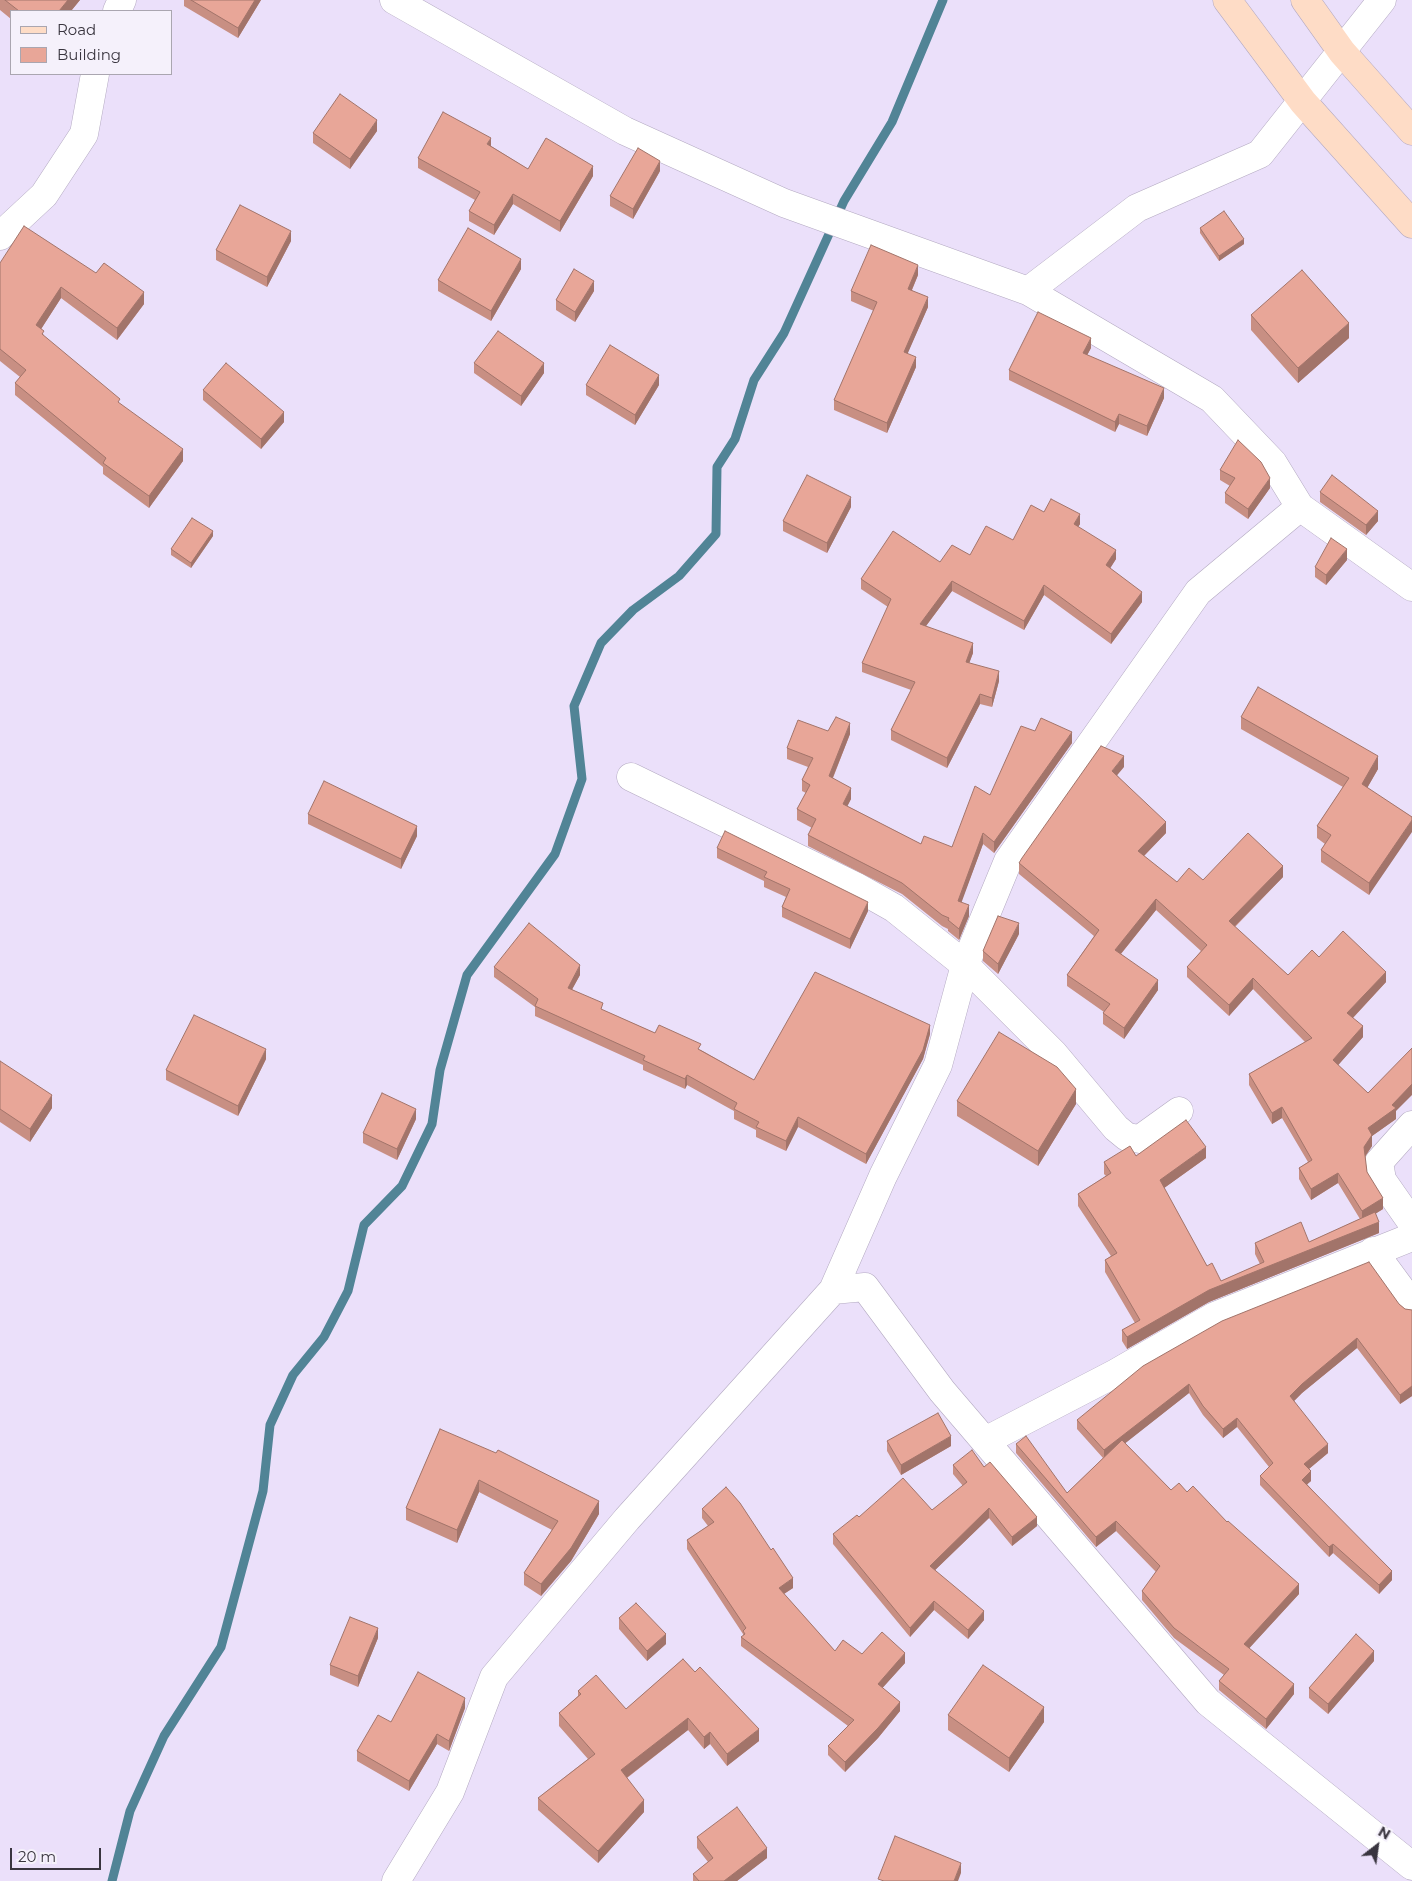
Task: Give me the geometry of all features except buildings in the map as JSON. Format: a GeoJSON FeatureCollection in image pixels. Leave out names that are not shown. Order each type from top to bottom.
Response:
{"type":"FeatureCollection","features":[{"type":"Feature","properties":{"kind":"main road"},"geometry":{"type":"LineString","coordinates":[[1228,0],[1303,102],[1412,224]]}},
{"type":"Feature","properties":{"kind":"main road"},"geometry":{"type":"LineString","coordinates":[[1305,0],[1342,52],[1412,131]]}},
{"type":"Feature","properties":{"kind":"street"},"geometry":{"type":"LineString","coordinates":[[394,0],[625,131],[784,203],[1028,291],[1212,399],[1273,463],[1300,507],[1412,587]]}},
{"type":"Feature","properties":{"kind":"street"},"geometry":{"type":"LineString","coordinates":[[1028,291],[1138,208],[1260,154],[1382,0]]}},
{"type":"Feature","properties":{"kind":"street"},"geometry":{"type":"LineString","coordinates":[[0,236],[44,196],[84,134],[95,75]]}},
{"type":"Feature","properties":{"kind":"street"},"geometry":{"type":"LineString","coordinates":[[396,1881],[450,1792],[494,1677],[627,1519],[832,1290],[883,1176],[938,1065],[965,965],[1008,861],[1198,592],[1300,507]]}},
{"type":"Feature","properties":{"kind":"street"},"geometry":{"type":"LineString","coordinates":[[631,777],[855,886],[894,908],[965,965],[1054,1054],[1116,1128],[1127,1137],[1140,1139],[1179,1111]]}},
{"type":"Feature","properties":{"kind":"street"},"geometry":{"type":"LineString","coordinates":[[1412,1125],[1379,1162],[1382,1180],[1412,1223]]}},
{"type":"Feature","properties":{"kind":"street"},"geometry":{"type":"LineString","coordinates":[[985,1441],[1116,1374],[1215,1316],[1412,1236]]}},
{"type":"Feature","properties":{"kind":"street"},"geometry":{"type":"LineString","coordinates":[[1373,1252],[1412,1304]]}},
{"type":"Feature","properties":{"kind":"street"},"geometry":{"type":"LineString","coordinates":[[832,1290],[865,1287],[942,1391],[1208,1702],[1412,1866]]}},
{"type":"Feature","properties":{"kind":"waterway"},"geometry":{"type":"LineString","coordinates":[[112,1881],[130,1811],[164,1736],[221,1647],[263,1491],[270,1425],[293,1375],[324,1337],[348,1291],[364,1225],[402,1186],[432,1124],[440,1070],[467,975],[555,854],[582,779],[574,706],[601,643],[633,610],[679,576],[716,534],[717,467],[735,439],[754,380],[784,333],[844,201],[892,122],[943,0]]}}]}
